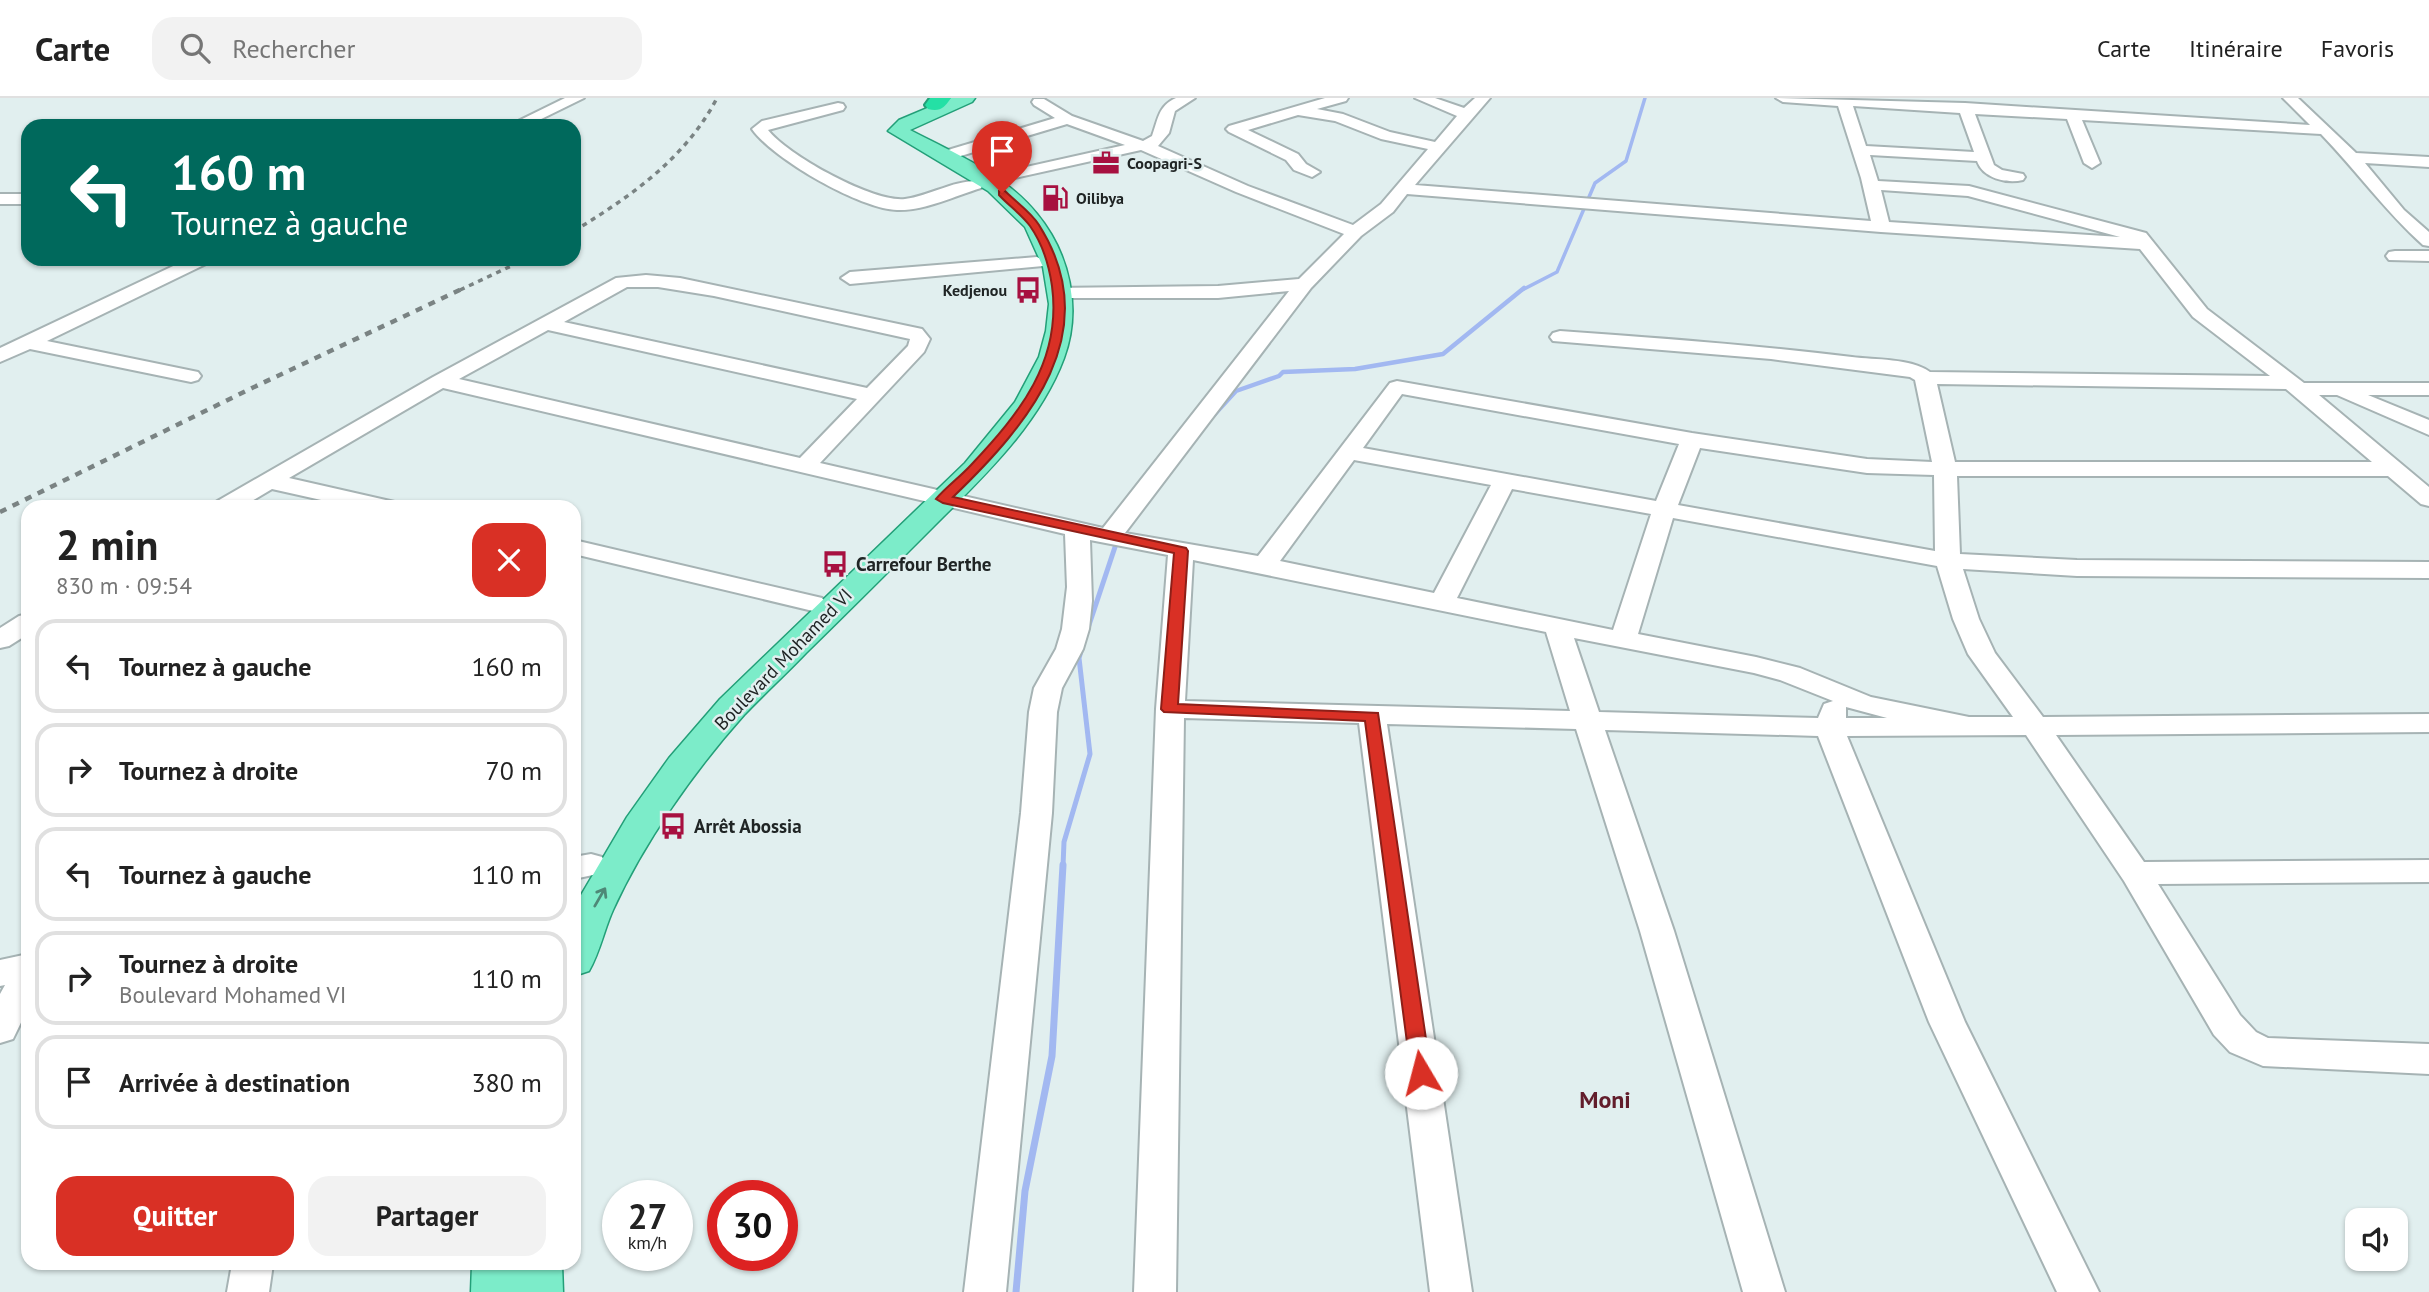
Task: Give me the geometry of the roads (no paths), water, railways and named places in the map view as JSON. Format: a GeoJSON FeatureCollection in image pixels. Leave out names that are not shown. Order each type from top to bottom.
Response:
{"type":"FeatureCollection","features":[{"type":"Feature","properties":{"kind":"main road","name":"Boulevard Mohamed VI"},"geometry":{"type":"LineString","coordinates":[[581,942],[593,910],[641,826],[682,767],[732,708],[933,497],[987,430],[1012,395],[1026,368],[1038,338],[1044,309],[1043,286],[1029,241],[1010,213],[980,183],[944,156],[897,131],[906,124],[966,98]]}},
{"type":"Feature","properties":{"kind":"main road","name":"Boulevard Mohamed VI"},"geometry":{"type":"LineString","coordinates":[[582,867],[609,834],[657,764],[712,704],[813,603],[1007,433],[1033,397],[1047,370],[1058,338],[1059,292],[1054,263],[1034,224],[1021,209],[980,183],[883,130],[894,121],[941,100]]}},
{"type":"Feature","properties":{"kind":"main road"},"geometry":{"type":"LineString","coordinates":[[497,1292],[498,1270]]}},
{"type":"Feature","properties":{"kind":"main road"},"geometry":{"type":"LineString","coordinates":[[537,1270],[537,1292]]}},
{"type":"Feature","properties":{"kind":"street"},"geometry":{"type":"LineString","coordinates":[[530,119],[577,98]]}},
{"type":"Feature","properties":{"kind":"street"},"geometry":{"type":"LineString","coordinates":[[838,107],[767,124],[762,126],[761,132],[775,148],[805,166],[885,204],[901,205],[980,183],[1144,146],[1158,140],[1169,106],[1188,98]]}},
{"type":"Feature","properties":{"kind":"street"},"geometry":{"type":"LineString","coordinates":[[1312,172],[1300,167],[1292,157],[1234,129],[1341,98]]}},
{"type":"Feature","properties":{"kind":"street"},"geometry":{"type":"LineString","coordinates":[[1422,98],[1465,114]]}},
{"type":"Feature","properties":{"kind":"street"},"geometry":{"type":"LineString","coordinates":[[1109,537],[1304,284],[1355,232],[1387,208],[1465,114],[1483,98]]}},
{"type":"Feature","properties":{"kind":"street"},"geometry":{"type":"LineString","coordinates":[[1783,98],[1843,99],[2325,130]]}},
{"type":"Feature","properties":{"kind":"street"},"geometry":{"type":"LineString","coordinates":[[2290,98],[2352,157],[2398,214],[2429,241]]}},
{"type":"Feature","properties":{"kind":"street"},"geometry":{"type":"LineString","coordinates":[[1843,99],[1872,185],[1881,227]]}},
{"type":"Feature","properties":{"kind":"street"},"geometry":{"type":"LineString","coordinates":[[1039,102],[1067,119],[1144,146],[1242,189],[1355,232]]}},
{"type":"Feature","properties":{"kind":"street"},"geometry":{"type":"LineString","coordinates":[[2201,124],[2184,106],[2211,111],[2244,125]]}},
{"type":"Feature","properties":{"kind":"street"},"geometry":{"type":"LineString","coordinates":[[1965,107],[1990,171],[2017,177]]}},
{"type":"Feature","properties":{"kind":"street"},"geometry":{"type":"LineString","coordinates":[[1299,111],[1338,117],[1386,136],[1438,147]]}},
{"type":"Feature","properties":{"kind":"street"},"geometry":{"type":"LineString","coordinates":[[2072,114],[2092,163]]}},
{"type":"Feature","properties":{"kind":"street"},"geometry":{"type":"LineString","coordinates":[[944,156],[1067,119]]}},
{"type":"Feature","properties":{"kind":"street"},"geometry":{"type":"LineString","coordinates":[[1858,150],[1983,158]]}},
{"type":"Feature","properties":{"kind":"street"},"geometry":{"type":"LineString","coordinates":[[2352,157],[2429,162]]}},
{"type":"Feature","properties":{"kind":"street"},"geometry":{"type":"LineString","coordinates":[[1872,185],[1969,191],[2128,233],[2146,244],[2200,313],[2295,386],[2429,499]]}},
{"type":"Feature","properties":{"kind":"street"},"geometry":{"type":"LineString","coordinates":[[1403,189],[1881,227],[2146,244]]}},
{"type":"Feature","properties":{"kind":"street"},"geometry":{"type":"LineString","coordinates":[[0,199],[21,199]]}},
{"type":"Feature","properties":{"kind":"street"},"geometry":{"type":"LineString","coordinates":[[2395,256],[2429,256]]}},
{"type":"Feature","properties":{"kind":"street"},"geometry":{"type":"LineString","coordinates":[[849,278],[1037,262]]}},
{"type":"Feature","properties":{"kind":"street"},"geometry":{"type":"LineString","coordinates":[[0,356],[188,266]]}},
{"type":"Feature","properties":{"kind":"street"},"geometry":{"type":"LineString","coordinates":[[236,500],[440,381],[623,282],[644,280],[760,298],[915,333],[920,339],[917,348],[804,467]]}},
{"type":"Feature","properties":{"kind":"street"},"geometry":{"type":"LineString","coordinates":[[1059,292],[1218,292],[1304,284]]}},
{"type":"Feature","properties":{"kind":"street"},"geometry":{"type":"LineString","coordinates":[[546,324],[873,396]]}},
{"type":"Feature","properties":{"kind":"street"},"geometry":{"type":"LineString","coordinates":[[1560,337],[1771,353],[1902,369],[1917,372],[1925,378],[2429,389]]}},
{"type":"Feature","properties":{"kind":"street"},"geometry":{"type":"LineString","coordinates":[[28,343],[191,376]]}},
{"type":"Feature","properties":{"kind":"street"},"geometry":{"type":"LineString","coordinates":[[1925,378],[1945,469],[1948,561],[1966,619],[1982,654],[2034,724],[2135,873],[2227,1025],[2243,1042],[2263,1052],[2429,1059]]}},
{"type":"Feature","properties":{"kind":"street"},"geometry":{"type":"LineString","coordinates":[[440,381],[1109,537],[1264,565],[1557,627],[1756,665],[1790,674],[1864,704],[1961,724]]}},
{"type":"Feature","properties":{"kind":"street"},"geometry":{"type":"LineString","coordinates":[[1264,565],[1397,387],[1692,440],[1867,466],[1945,469],[2395,469]]}},
{"type":"Feature","properties":{"kind":"street"},"geometry":{"type":"LineString","coordinates":[[2333,388],[2429,428]]}},
{"type":"Feature","properties":{"kind":"street"},"geometry":{"type":"LineString","coordinates":[[2399,388],[2429,422]]}},
{"type":"Feature","properties":{"kind":"street"},"geometry":{"type":"LineString","coordinates":[[1623,639],[1664,510],[1692,440]]}},
{"type":"Feature","properties":{"kind":"street"},"geometry":{"type":"LineString","coordinates":[[1348,452],[1948,561],[2077,568],[2429,570]]}},
{"type":"Feature","properties":{"kind":"street"},"geometry":{"type":"LineString","coordinates":[[1442,602],[1505,480]]}},
{"type":"Feature","properties":{"kind":"street"},"geometry":{"type":"LineString","coordinates":[[269,481],[355,500]]}},
{"type":"Feature","properties":{"kind":"street"},"geometry":{"type":"LineString","coordinates":[[985,1292],[1034,830],[1040,802],[1044,714],[1051,678],[1070,646],[1077,626],[1080,595],[1077,530]]}},
{"type":"Feature","properties":{"kind":"street"},"geometry":{"type":"LineString","coordinates":[[581,549],[813,603]]}},
{"type":"Feature","properties":{"kind":"street"},"geometry":{"type":"LineString","coordinates":[[1155,1292],[1170,709],[1181,551]]}},
{"type":"Feature","properties":{"kind":"street"},"geometry":{"type":"LineString","coordinates":[[0,640],[21,626]]}},
{"type":"Feature","properties":{"kind":"street"},"geometry":{"type":"LineString","coordinates":[[1557,627],[1657,931],[1764,1292]]}},
{"type":"Feature","properties":{"kind":"street"},"geometry":{"type":"LineString","coordinates":[[1838,693],[1829,727],[1947,1022],[2078,1292]]}},
{"type":"Feature","properties":{"kind":"street"},"geometry":{"type":"LineString","coordinates":[[1170,709],[1829,727],[1961,724],[2429,723]]}},
{"type":"Feature","properties":{"kind":"street"},"geometry":{"type":"LineString","coordinates":[[1372,716],[1451,1292]]}},
{"type":"Feature","properties":{"kind":"street"},"geometry":{"type":"LineString","coordinates":[[2135,873],[2429,871]]}},
{"type":"Feature","properties":{"kind":"street"},"geometry":{"type":"LineString","coordinates":[[0,973],[21,968]]}},
{"type":"Feature","properties":{"kind":"street"},"geometry":{"type":"LineString","coordinates":[[0,1028],[21,987]]}},
{"type":"Feature","properties":{"kind":"street"},"geometry":{"type":"LineString","coordinates":[[248,1292],[252,1270]]}},
{"type":"Feature","properties":{"kind":"waterway"},"geometry":{"type":"LineString","coordinates":[[1522,290],[1557,272],[1595,183],[1626,161],[1645,98]]}},
{"type":"Feature","properties":{"kind":"waterway"},"geometry":{"type":"LineString","coordinates":[[1214,415],[1236,391],[1279,376],[1283,372],[1355,369],[1443,354],[1524,288]]}},
{"type":"Feature","properties":{"kind":"waterway"},"geometry":{"type":"LineString","coordinates":[[1088,628],[1118,538]]}},
{"type":"Feature","properties":{"kind":"waterway"},"geometry":{"type":"LineString","coordinates":[[1063,866],[1064,842],[1090,754],[1079,658],[1081,651]]}},
{"type":"Feature","properties":{"kind":"waterway"},"geometry":{"type":"LineString","coordinates":[[1016,1292],[1025,1191],[1052,1056],[1063,865]]}},
{"type":"Feature","properties":{"kind":"railway"},"geometry":{"type":"LineString","coordinates":[[581,226],[636,190],[673,157],[704,120],[717,98]]}},
{"type":"Feature","properties":{"kind":"railway"},"geometry":{"type":"LineString","coordinates":[[460,290],[511,266]]}},
{"type":"Feature","properties":{"kind":"railway"},"geometry":{"type":"LineString","coordinates":[[24,500],[464,288]]}},
{"type":"Feature","properties":{"kind":"railway"},"geometry":{"type":"LineString","coordinates":[[0,512],[21,502]]}},
{"type":"Feature","properties":{"kind":"place","name":"Coopagri-S"},"geometry":{"type":"Point","coordinates":[1106,163]}},
{"type":"Feature","properties":{"kind":"place","name":"Oilibya"},"geometry":{"type":"Point","coordinates":[1055,198]}},
{"type":"Feature","properties":{"kind":"place","name":"Kedjenou"},"geometry":{"type":"Point","coordinates":[1028,290]}},
{"type":"Feature","properties":{"kind":"place","name":"Carrefour Berthe"},"geometry":{"type":"Point","coordinates":[835,564]}},
{"type":"Feature","properties":{"kind":"place","name":"Arrêt Abossia"},"geometry":{"type":"Point","coordinates":[673,826]}},
{"type":"Feature","properties":{"kind":"district","name":"Moni"},"geometry":{"type":"Point","coordinates":[1605,1100]}}]}
